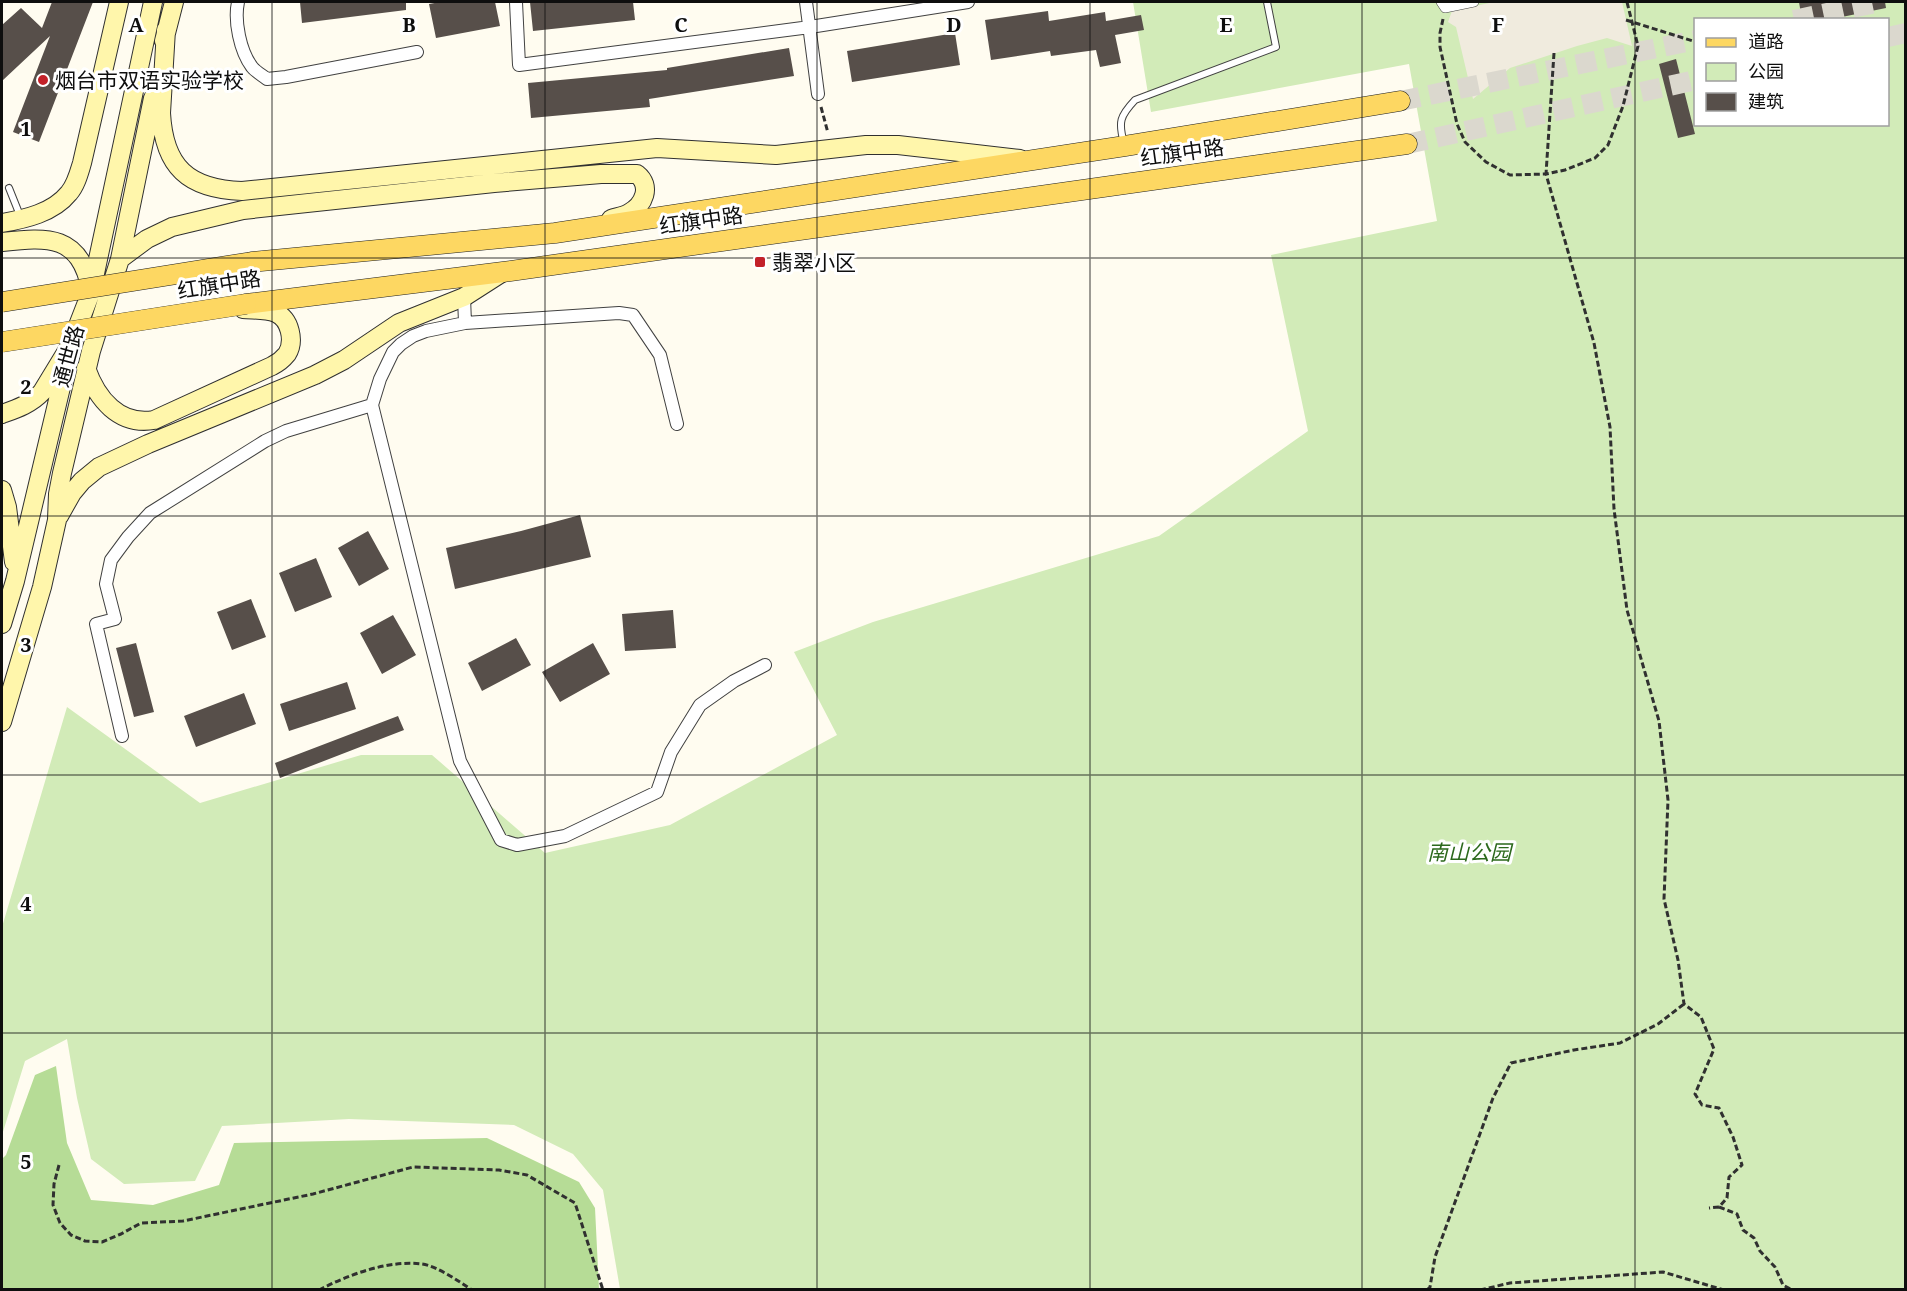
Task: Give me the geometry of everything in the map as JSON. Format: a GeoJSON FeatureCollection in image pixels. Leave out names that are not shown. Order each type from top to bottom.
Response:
{"type":"FeatureCollection","features":[{"type":"Feature","properties":{"kind":"main road"},"geometry":{"type":"LineString","coordinates":[[2,223],[22,220],[46,210],[69,193],[76,180],[119,2]]}},
{"type":"Feature","properties":{"kind":"main road"},"geometry":{"type":"LineString","coordinates":[[2,414],[27,404],[42,392],[70,346],[91,292],[153,2]]}},
{"type":"Feature","properties":{"kind":"main road","name":"通世路"},"geometry":{"type":"LineString","coordinates":[[2,722],[42,586],[57,520],[62,473],[87,368],[120,259],[166,30],[174,2]]}},
{"type":"Feature","properties":{"kind":"main road"},"geometry":{"type":"LineString","coordinates":[[166,30],[161,113],[168,150],[178,170],[200,183],[225,190],[242,191],[657,148],[776,155],[866,145],[898,145],[1031,160]]}},
{"type":"Feature","properties":{"kind":"main road","name":"红旗中路"},"geometry":{"type":"LineString","coordinates":[[2,302],[252,262],[555,233],[1125,146],[1400,101]]}},
{"type":"Feature","properties":{"kind":"main road","name":"红旗中路"},"geometry":{"type":"LineString","coordinates":[[2,342],[246,304],[503,272],[1407,144]]}},
{"type":"Feature","properties":{"kind":"main road"},"geometry":{"type":"LineString","coordinates":[[120,259],[147,239],[172,227],[243,210],[601,174],[637,174],[642,179],[646,189],[643,199],[628,214],[555,233]]}},
{"type":"Feature","properties":{"kind":"main road"},"geometry":{"type":"LineString","coordinates":[[2,242],[37,238],[59,241],[70,249],[82,263],[88,274],[91,292]]}},
{"type":"Feature","properties":{"kind":"main road"},"geometry":{"type":"LineString","coordinates":[[57,520],[81,481],[99,467],[148,444],[315,375],[344,360],[399,322],[464,297],[503,272]]}},
{"type":"Feature","properties":{"kind":"main road"},"geometry":{"type":"LineString","coordinates":[[87,368],[94,386],[114,410],[130,420],[142,422],[166,415],[272,366],[288,353],[290,332],[287,324],[279,315],[274,312],[223,308]]}},
{"type":"Feature","properties":{"kind":"main road","name":"通世路"},"geometry":{"type":"LineString","coordinates":[[2,624],[15,581],[70,346]]}},
{"type":"Feature","properties":{"kind":"main road"},"geometry":{"type":"LineString","coordinates":[[2,490],[12,537],[15,581]]}},
{"type":"Feature","properties":{"kind":"street"},"geometry":{"type":"LineString","coordinates":[[238,2],[241,48],[253,68],[267,79],[417,52]]}},
{"type":"Feature","properties":{"kind":"street"},"geometry":{"type":"LineString","coordinates":[[516,2],[519,65],[810,27],[968,2]]}},
{"type":"Feature","properties":{"kind":"street"},"geometry":{"type":"LineString","coordinates":[[806,2],[819,100]]}},
{"type":"Feature","properties":{"kind":"street"},"geometry":{"type":"LineString","coordinates":[[1443,5],[1474,2]]}},
{"type":"Feature","properties":{"kind":"street"},"geometry":{"type":"LineString","coordinates":[[464,297],[465,323]]}},
{"type":"Feature","properties":{"kind":"street"},"geometry":{"type":"LineString","coordinates":[[677,424],[660,355],[633,315],[619,313],[465,323],[413,336],[393,352],[380,379],[372,405],[460,761],[501,840],[517,845],[565,836],[657,792],[671,752],[700,705],[734,681],[765,665]]}},
{"type":"Feature","properties":{"kind":"street"},"geometry":{"type":"LineString","coordinates":[[122,736],[96,624],[115,619],[106,584],[111,560],[128,537],[150,513],[265,441],[305,424],[372,405]]}},
{"type":"Feature","properties":{"kind":"lane"},"geometry":{"type":"LineString","coordinates":[[1125,146],[1120,130],[1122,113],[1135,100],[1276,46],[1267,2]]}},
{"type":"Feature","properties":{"kind":"lane"},"geometry":{"type":"LineString","coordinates":[[9,188],[22,220]]}},
{"type":"Feature","properties":{"kind":"path"},"geometry":{"type":"LineString","coordinates":[[1443,5],[1440,47],[1457,124],[1465,142],[1486,162],[1510,175],[1546,174],[1565,170],[1595,158],[1608,145],[1623,106],[1638,46],[1627,2]]}},
{"type":"Feature","properties":{"kind":"path"},"geometry":{"type":"LineString","coordinates":[[1626,20],[1694,42]]}},
{"type":"Feature","properties":{"kind":"path"},"geometry":{"type":"LineString","coordinates":[[1554,53],[1546,174],[1594,343],[1610,427],[1614,509],[1627,610],[1659,721],[1668,800],[1664,899],[1678,960],[1684,1004],[1701,1017],[1714,1049],[1695,1094],[1702,1105],[1719,1108],[1733,1137],[1742,1165],[1729,1177],[1727,1198],[1719,1207]]}},
{"type":"Feature","properties":{"kind":"path"},"geometry":{"type":"LineString","coordinates":[[819,100],[828,134]]}},
{"type":"Feature","properties":{"kind":"path"},"geometry":{"type":"LineString","coordinates":[[1427,1290],[1430,1287],[1435,1257],[1489,1109],[1511,1063],[1620,1043],[1658,1024],[1684,1004]]}},
{"type":"Feature","properties":{"kind":"path"},"geometry":{"type":"LineString","coordinates":[[59,1165],[54,1184],[53,1205],[60,1223],[70,1235],[85,1241],[102,1242],[141,1222],[183,1221],[314,1194],[413,1167],[499,1170],[527,1175],[575,1203],[603,1290]]}},
{"type":"Feature","properties":{"kind":"path"},"geometry":{"type":"LineString","coordinates":[[1709,1208],[1719,1207],[1737,1214],[1743,1230],[1755,1238],[1760,1251],[1775,1268],[1783,1285],[1792,1290]]}},
{"type":"Feature","properties":{"kind":"path"},"geometry":{"type":"LineString","coordinates":[[319,1290],[343,1278],[389,1265],[424,1264],[451,1276],[472,1290]]}},
{"type":"Feature","properties":{"kind":"path"},"geometry":{"type":"LineString","coordinates":[[1480,1290],[1510,1283],[1663,1272],[1724,1290]]}},
{"type":"Feature","properties":{"kind":"green space","name":"南山公园"},"geometry":{"type":"Polygon","coordinates":[[[1133,2],[1905,2],[1905,1289],[620,1289],[603,1190],[573,1154],[514,1125],[349,1119],[222,1126],[195,1181],[124,1184],[91,1159],[67,1039],[25,1061],[2,1135],[2,927],[67,707],[200,803],[361,755],[432,755],[545,853],[670,825],[837,735],[794,652],[873,622],[1159,536],[1308,431],[1271,255],[1437,221],[1409,64],[1151,112],[1133,2]]]}},
{"type":"Feature","properties":{"kind":"green space"},"geometry":{"type":"Polygon","coordinates":[[[56,1066],[67,1143],[91,1200],[153,1205],[219,1185],[234,1143],[487,1138],[579,1182],[595,1208],[599,1289],[2,1289],[2,1159],[6,1155],[35,1075],[56,1066]]]}},
{"type":"Feature","properties":{"kind":"shaded area"},"geometry":{"type":"Polygon","coordinates":[[[1494,2],[1622,2],[1632,46],[1607,38],[1510,68],[1473,99],[1456,27],[1448,22],[1452,11],[1494,2]]]}},
{"type":"Feature","properties":{"kind":"building"},"geometry":{"type":"Polygon","coordinates":[[[52,2],[93,2],[39,142],[13,132],[50,36],[2,81],[2,25],[21,8],[42,28],[52,2]]]}},
{"type":"Feature","properties":{"kind":"building"},"geometry":{"type":"Polygon","coordinates":[[[300,2],[406,2],[406,10],[302,23],[300,2]]]}},
{"type":"Feature","properties":{"kind":"building"},"geometry":{"type":"Polygon","coordinates":[[[495,2],[500,26],[436,38],[429,4],[495,2]]]}},
{"type":"Feature","properties":{"kind":"building"},"geometry":{"type":"Polygon","coordinates":[[[530,2],[633,2],[635,20],[533,31],[530,2]]]}},
{"type":"Feature","properties":{"kind":"building"},"geometry":{"type":"Polygon","coordinates":[[[1799,2],[1885,2],[1886,8],[1837,18],[1802,18],[1799,2]]]}},
{"type":"Feature","properties":{"kind":"building"},"geometry":{"type":"Polygon","coordinates":[[[1048,11],[1049,21],[1105,12],[1106,21],[1141,15],[1144,30],[1115,35],[1121,63],[1100,67],[1096,50],[1051,56],[1050,51],[991,60],[985,20],[1048,11]]]}},
{"type":"Feature","properties":{"kind":"building"},"geometry":{"type":"Polygon","coordinates":[[[955,33],[960,65],[852,82],[847,51],[955,33]]]}},
{"type":"Feature","properties":{"kind":"building"},"geometry":{"type":"Polygon","coordinates":[[[789,48],[794,76],[649,99],[650,107],[531,118],[528,83],[667,70],[667,68],[789,48]]]}},
{"type":"Feature","properties":{"kind":"building"},"geometry":{"type":"Polygon","coordinates":[[[1676,59],[1695,134],[1678,138],[1659,64],[1676,59]]]}},
{"type":"Feature","properties":{"kind":"building"},"geometry":{"type":"Polygon","coordinates":[[[580,515],[591,557],[455,589],[446,548],[580,515]]]}},
{"type":"Feature","properties":{"kind":"building"},"geometry":{"type":"Polygon","coordinates":[[[368,531],[389,569],[359,586],[338,548],[368,531]]]}},
{"type":"Feature","properties":{"kind":"building"},"geometry":{"type":"Polygon","coordinates":[[[316,558],[332,597],[295,612],[279,573],[316,558]]]}},
{"type":"Feature","properties":{"kind":"building"},"geometry":{"type":"Polygon","coordinates":[[[251,599],[266,637],[232,650],[217,612],[251,599]]]}},
{"type":"Feature","properties":{"kind":"building"},"geometry":{"type":"Polygon","coordinates":[[[673,610],[676,648],[625,651],[622,614],[673,610]]]}},
{"type":"Feature","properties":{"kind":"building"},"geometry":{"type":"Polygon","coordinates":[[[393,615],[416,655],[382,674],[360,633],[393,615]]]}},
{"type":"Feature","properties":{"kind":"building"},"geometry":{"type":"Polygon","coordinates":[[[516,638],[531,665],[482,691],[468,663],[516,638]]]}},
{"type":"Feature","properties":{"kind":"building"},"geometry":{"type":"Polygon","coordinates":[[[136,643],[154,712],[134,717],[116,648],[136,643]]]}},
{"type":"Feature","properties":{"kind":"building"},"geometry":{"type":"Polygon","coordinates":[[[593,643],[610,674],[560,702],[542,672],[593,643]]]}},
{"type":"Feature","properties":{"kind":"building"},"geometry":{"type":"Polygon","coordinates":[[[347,682],[356,709],[289,731],[280,704],[347,682]]]}},
{"type":"Feature","properties":{"kind":"building"},"geometry":{"type":"Polygon","coordinates":[[[244,693],[256,724],[196,747],[184,716],[244,693]]]}},
{"type":"Feature","properties":{"kind":"building"},"geometry":{"type":"Polygon","coordinates":[[[398,716],[404,730],[280,778],[275,763],[398,716]]]}},
{"type":"Feature","properties":{"kind":"tunnel"},"geometry":{"type":"LineString","coordinates":[[1804,18],[1880,2]]}},
{"type":"Feature","properties":{"kind":"tunnel"},"geometry":{"type":"LineString","coordinates":[[1889,37],[1906,33]]}},
{"type":"Feature","properties":{"kind":"tunnel"},"geometry":{"type":"LineString","coordinates":[[1400,101],[1694,40]]}},
{"type":"Feature","properties":{"kind":"tunnel"},"geometry":{"type":"LineString","coordinates":[[1407,144],[1694,80]]}},
{"type":"Feature","properties":{"kind":"place","name":"烟台市双语实验学校"},"geometry":{"type":"Point","coordinates":[43,80]}},
{"type":"Feature","properties":{"kind":"place","name":"翡翠小区"},"geometry":{"type":"Point","coordinates":[760,262]}}]}
